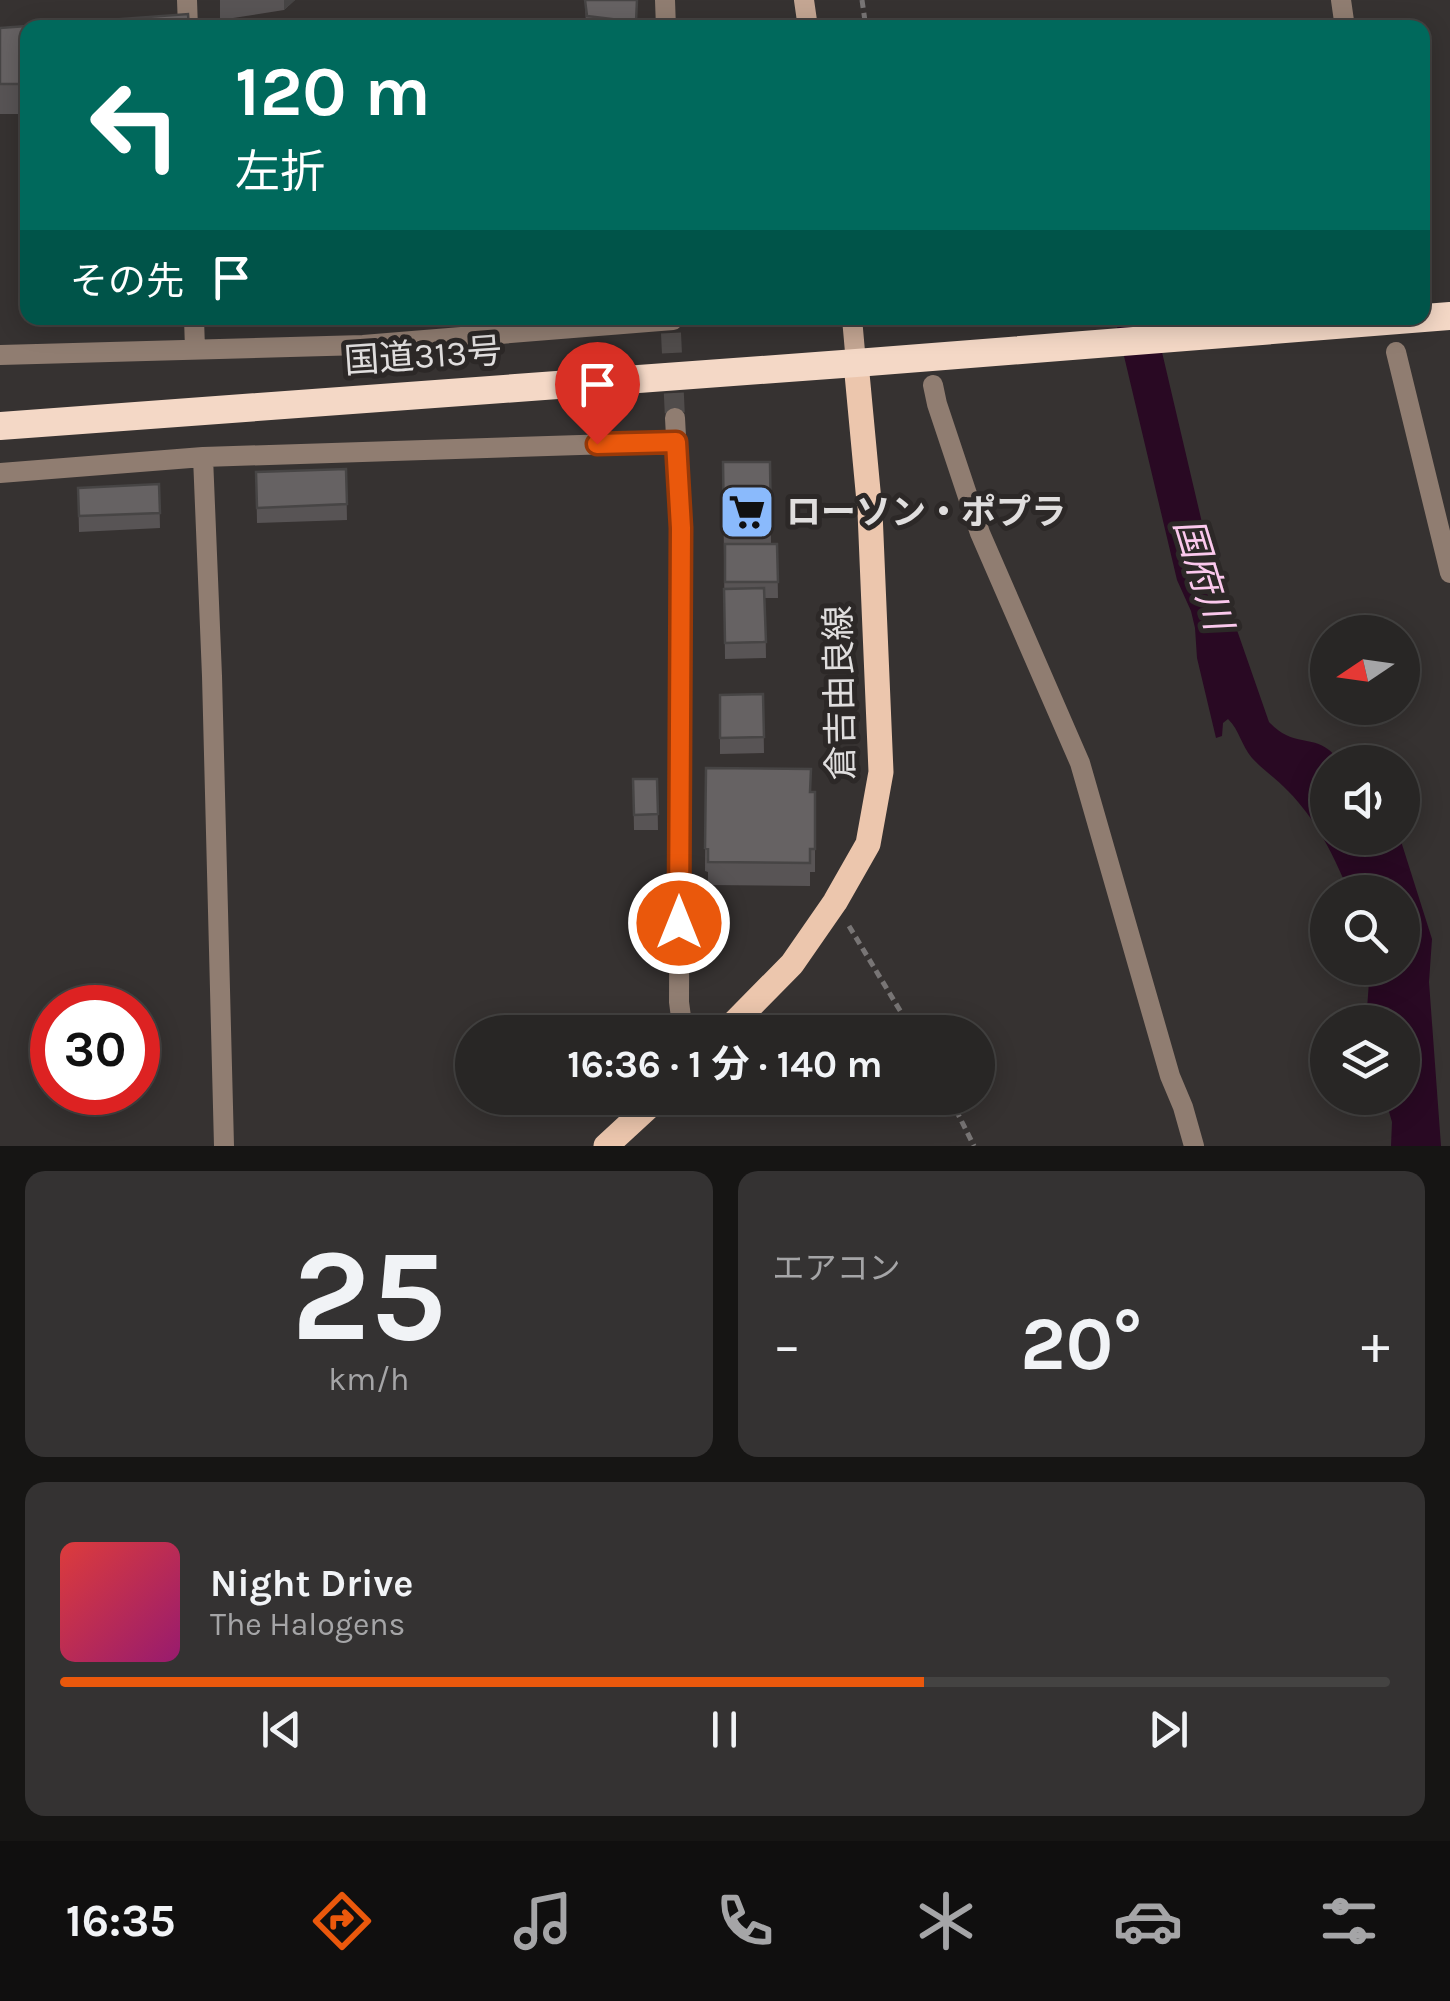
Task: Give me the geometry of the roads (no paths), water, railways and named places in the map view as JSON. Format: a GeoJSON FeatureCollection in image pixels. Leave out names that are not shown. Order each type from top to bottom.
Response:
{"type":"FeatureCollection","features":[{"type":"Feature","properties":{"kind":"highway","name":"国道313号"},"geometry":{"type":"LineString","coordinates":[[0,426],[1347,325]]}},
{"type":"Feature","properties":{"kind":"main road"},"geometry":{"type":"LineString","coordinates":[[853,325],[856,363]]}},
{"type":"Feature","properties":{"kind":"main road","name":"倉吉由良線"},"geometry":{"type":"LineString","coordinates":[[742,1015],[792,964],[868,844],[881,772],[870,512],[856,363]]}},
{"type":"Feature","properties":{"kind":"main road"},"geometry":{"type":"LineString","coordinates":[[606,1146],[640,1115]]}},
{"type":"Feature","properties":{"kind":"street"},"geometry":{"type":"LineString","coordinates":[[194,325],[194,349]]}},
{"type":"Feature","properties":{"kind":"street"},"geometry":{"type":"LineString","coordinates":[[0,356],[363,345],[658,325]]}},
{"type":"Feature","properties":{"kind":"street"},"geometry":{"type":"LineString","coordinates":[[1396,352],[1450,573]]}},
{"type":"Feature","properties":{"kind":"street"},"geometry":{"type":"LineString","coordinates":[[933,385],[980,533],[1080,763],[1170,1076],[1194,1146]]}},
{"type":"Feature","properties":{"kind":"street"},"geometry":{"type":"LineString","coordinates":[[675,418],[681,528],[681,1015]]}},
{"type":"Feature","properties":{"kind":"street"},"geometry":{"type":"LineString","coordinates":[[0,474],[203,457],[676,442]]}},
{"type":"Feature","properties":{"kind":"street"},"geometry":{"type":"LineString","coordinates":[[203,457],[224,1146]]}},
{"type":"Feature","properties":{"kind":"water","name":"国府川"},"geometry":{"type":"Polygon","coordinates":[[[1117,325],[1156,325],[1207,544],[1269,722],[1285,735],[1320,745],[1310,745],[1310,818],[1252,758],[1228,719],[1223,723],[1222,736],[1216,738],[1197,658],[1191,611],[1177,580],[1117,325]]]}},
{"type":"Feature","properties":{"kind":"water"},"geometry":{"type":"Polygon","coordinates":[[[1331,855],[1405,855],[1412,875],[1341,875],[1331,855]]]}},
{"type":"Feature","properties":{"kind":"water"},"geometry":{"type":"Polygon","coordinates":[[[1420,901],[1432,939],[1429,982],[1441,1146],[1391,1146],[1390,1115],[1420,1115],[1420,1005],[1367,1005],[1369,985],[1420,985],[1420,901]]]}},
{"type":"Feature","properties":{"kind":"tunnel"},"geometry":{"type":"LineString","coordinates":[[671,333],[675,418]]}},
{"type":"Feature","properties":{"kind":"place","name":"ローソン・ポプラ"},"geometry":{"type":"Point","coordinates":[747,512]}}]}
